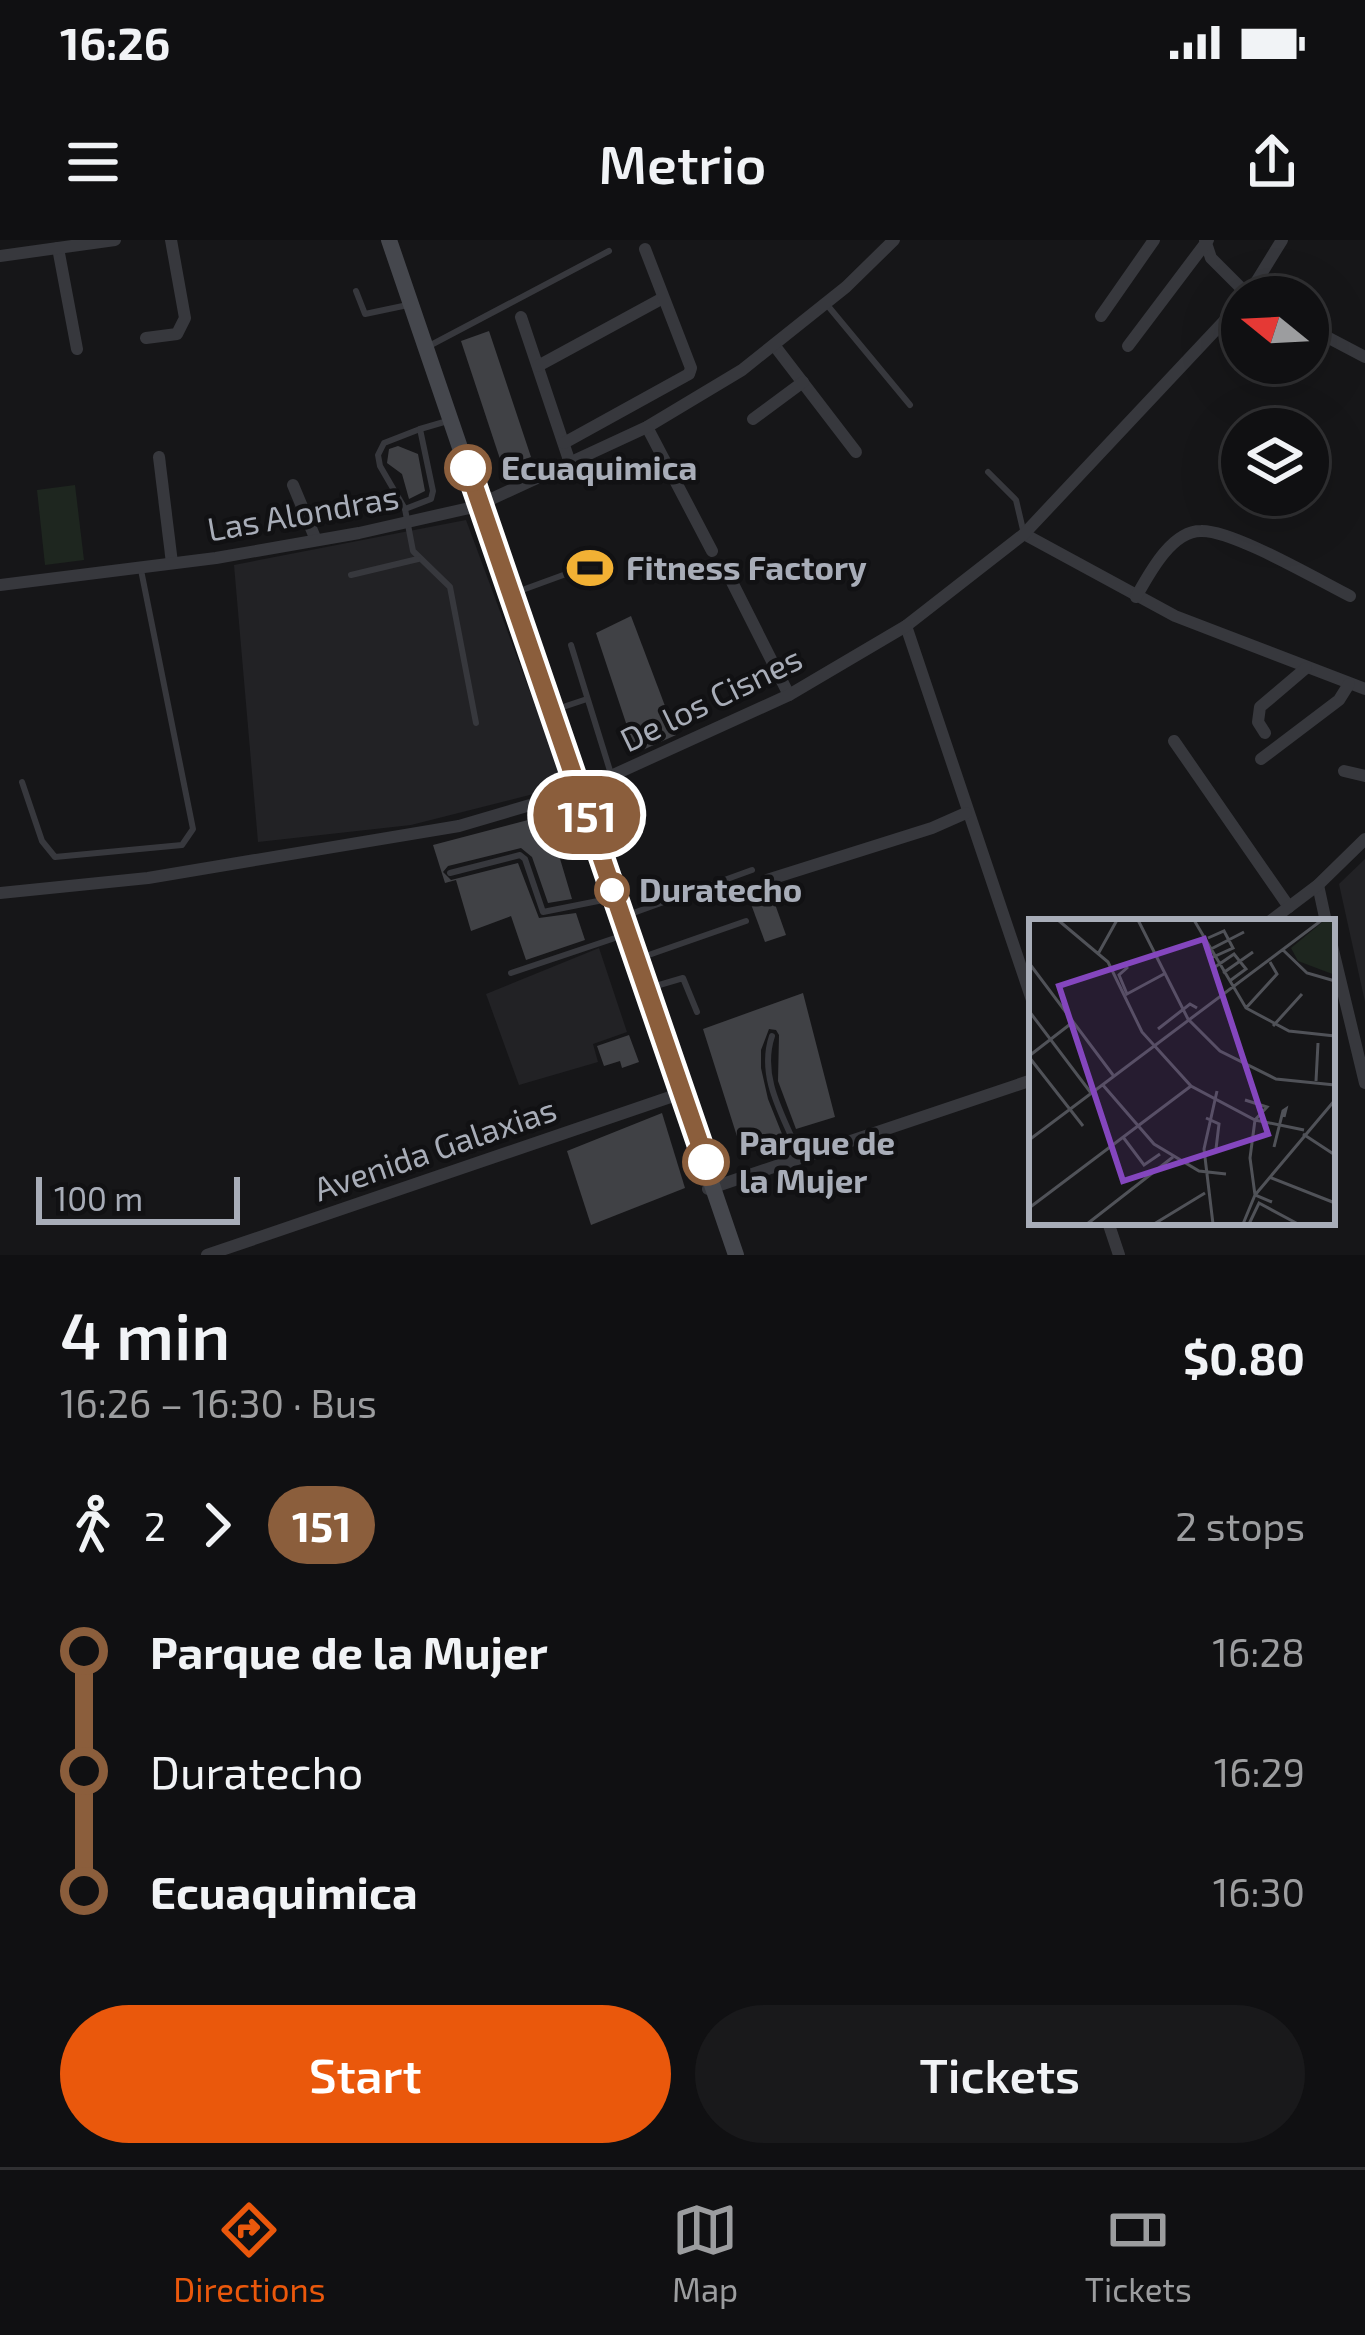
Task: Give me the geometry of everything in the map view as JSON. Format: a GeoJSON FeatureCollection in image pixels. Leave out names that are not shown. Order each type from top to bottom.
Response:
{"type":"FeatureCollection","features":[{"type":"Feature","properties":{"kind":"main road"},"geometry":{"type":"LineString","coordinates":[[386,240],[403,306],[510,594],[608,899],[733,1255]]}},
{"type":"Feature","properties":{"kind":"main road"},"geometry":{"type":"LineString","coordinates":[[386,240],[637,959],[678,1094]]}},
{"type":"Feature","properties":{"kind":"street"},"geometry":{"type":"LineString","coordinates":[[0,256],[116,240]]}},
{"type":"Feature","properties":{"kind":"street"},"geometry":{"type":"LineString","coordinates":[[146,338],[177,334],[184,318],[171,240]]}},
{"type":"Feature","properties":{"kind":"street","name":"Las Alondras"},"geometry":{"type":"LineString","coordinates":[[0,585],[316,540],[406,515],[477,506],[647,427],[742,370],[893,240]]}},
{"type":"Feature","properties":{"kind":"street"},"geometry":{"type":"LineString","coordinates":[[1101,316],[1154,240]]}},
{"type":"Feature","properties":{"kind":"street","name":"De los Cisnes"},"geometry":{"type":"LineString","coordinates":[[1260,276],[1282,240]]}},
{"type":"Feature","properties":{"kind":"street"},"geometry":{"type":"LineString","coordinates":[[1129,346],[1206,241],[1227,276]]}},
{"type":"Feature","properties":{"kind":"street"},"geometry":{"type":"LineString","coordinates":[[58,248],[77,349]]}},
{"type":"Feature","properties":{"kind":"street"},"geometry":{"type":"LineString","coordinates":[[564,443],[689,374],[691,368],[645,249]]}},
{"type":"Feature","properties":{"kind":"street"},"geometry":{"type":"LineString","coordinates":[[538,367],[663,298]]}},
{"type":"Feature","properties":{"kind":"street"},"geometry":{"type":"LineString","coordinates":[[521,317],[570,464]]}},
{"type":"Feature","properties":{"kind":"street","name":"De los Cisnes"},"geometry":{"type":"LineString","coordinates":[[0,893],[148,878],[436,830],[575,792],[789,695],[906,626],[1024,534],[1221,326]]}},
{"type":"Feature","properties":{"kind":"street"},"geometry":{"type":"LineString","coordinates":[[1329,338],[1365,357]]}},
{"type":"Feature","properties":{"kind":"street"},"geometry":{"type":"LineString","coordinates":[[774,345],[856,452]]}},
{"type":"Feature","properties":{"kind":"street"},"geometry":{"type":"LineString","coordinates":[[753,419],[803,382]]}},
{"type":"Feature","properties":{"kind":"street"},"geometry":{"type":"LineString","coordinates":[[647,427],[712,551]]}},
{"type":"Feature","properties":{"kind":"street"},"geometry":{"type":"LineString","coordinates":[[160,457],[172,563]]}},
{"type":"Feature","properties":{"kind":"street"},"geometry":{"type":"LineString","coordinates":[[292,485],[316,540]]}},
{"type":"Feature","properties":{"kind":"street"},"geometry":{"type":"LineString","coordinates":[[1136,597],[1168,551],[1183,537],[1201,530],[1234,540],[1351,596]]}},
{"type":"Feature","properties":{"kind":"street"},"geometry":{"type":"LineString","coordinates":[[1024,534],[1175,616],[1365,689]]}},
{"type":"Feature","properties":{"kind":"street"},"geometry":{"type":"LineString","coordinates":[[732,582],[789,695]]}},
{"type":"Feature","properties":{"kind":"street"},"geometry":{"type":"LineString","coordinates":[[906,626],[1029,992]]}},
{"type":"Feature","properties":{"kind":"street"},"geometry":{"type":"LineString","coordinates":[[1264,733],[1258,722],[1260,707],[1306,668]]}},
{"type":"Feature","properties":{"kind":"street"},"geometry":{"type":"LineString","coordinates":[[1261,759],[1339,700],[1349,684]]}},
{"type":"Feature","properties":{"kind":"street"},"geometry":{"type":"LineString","coordinates":[[1174,741],[1289,907]]}},
{"type":"Feature","properties":{"kind":"street"},"geometry":{"type":"LineString","coordinates":[[1344,771],[1365,776]]}},
{"type":"Feature","properties":{"kind":"street"},"geometry":{"type":"LineString","coordinates":[[767,880],[966,813]]}},
{"type":"Feature","properties":{"kind":"street"},"geometry":{"type":"LineString","coordinates":[[1273,919],[1318,885],[1365,838]]}},
{"type":"Feature","properties":{"kind":"street"},"geometry":{"type":"LineString","coordinates":[[1318,885],[1325,919]]}},
{"type":"Feature","properties":{"kind":"street"},"geometry":{"type":"LineString","coordinates":[[1335,958],[1365,1083]]}},
{"type":"Feature","properties":{"kind":"street"},"geometry":{"type":"LineString","coordinates":[[710,1188],[1029,1081]]}},
{"type":"Feature","properties":{"kind":"street","name":"Avenida Galaxias"},"geometry":{"type":"LineString","coordinates":[[206,1255],[678,1094]]}},
{"type":"Feature","properties":{"kind":"street"},"geometry":{"type":"LineString","coordinates":[[1109,1225],[1119,1255]]}},
{"type":"Feature","properties":{"kind":"street"},"geometry":{"type":"LineString","coordinates":[[254,1239],[260,1255]]}},
{"type":"Feature","properties":{"kind":"lane"},"geometry":{"type":"LineString","coordinates":[[426,348],[609,251]]}},
{"type":"Feature","properties":{"kind":"lane"},"geometry":{"type":"LineString","coordinates":[[356,291],[365,314],[403,306]]}},
{"type":"Feature","properties":{"kind":"lane"},"geometry":{"type":"LineString","coordinates":[[825,303],[910,405]]}},
{"type":"Feature","properties":{"kind":"lane"},"geometry":{"type":"LineString","coordinates":[[444,422],[384,442],[378,455],[382,476],[406,515],[418,559],[450,587],[476,723]]}},
{"type":"Feature","properties":{"kind":"lane"},"geometry":{"type":"LineString","coordinates":[[406,515],[431,499],[433,491],[420,429]]}},
{"type":"Feature","properties":{"kind":"lane"},"geometry":{"type":"LineString","coordinates":[[988,472],[1016,500],[1024,534]]}},
{"type":"Feature","properties":{"kind":"lane"},"geometry":{"type":"LineString","coordinates":[[351,575],[418,559]]}},
{"type":"Feature","properties":{"kind":"lane"},"geometry":{"type":"LineString","coordinates":[[22,782],[46,850],[55,856],[182,845],[189,840],[193,830],[141,567]]}},
{"type":"Feature","properties":{"kind":"lane"},"geometry":{"type":"LineString","coordinates":[[510,594],[566,574]]}},
{"type":"Feature","properties":{"kind":"lane"},"geometry":{"type":"LineString","coordinates":[[571,645],[612,777]]}},
{"type":"Feature","properties":{"kind":"lane"},"geometry":{"type":"LineString","coordinates":[[550,711],[587,699]]}},
{"type":"Feature","properties":{"kind":"lane"},"geometry":{"type":"LineString","coordinates":[[598,848],[624,836],[613,802]]}},
{"type":"Feature","properties":{"kind":"lane"},"geometry":{"type":"LineString","coordinates":[[450,873],[520,855],[542,913],[608,899]]}},
{"type":"Feature","properties":{"kind":"lane"},"geometry":{"type":"LineString","coordinates":[[622,917],[752,870]]}},
{"type":"Feature","properties":{"kind":"lane"},"geometry":{"type":"LineString","coordinates":[[637,959],[746,921]]}},
{"type":"Feature","properties":{"kind":"lane"},"geometry":{"type":"LineString","coordinates":[[511,973],[621,937]]}},
{"type":"Feature","properties":{"kind":"lane"},"geometry":{"type":"LineString","coordinates":[[646,989],[683,978],[697,1012]]}},
{"type":"Feature","properties":{"kind":"lane"},"geometry":{"type":"LineString","coordinates":[[772,1036],[766,1054],[771,1090],[801,1159]]}},
{"type":"Feature","properties":{"kind":"shaded area"},"geometry":{"type":"Polygon","coordinates":[[[75,485],[84,560],[45,565],[37,490],[75,485]]]}},
{"type":"Feature","properties":{"kind":"shaded area"},"geometry":{"type":"Polygon","coordinates":[[[466,520],[565,786],[411,825],[258,842],[234,565],[466,520]]]}},
{"type":"Feature","properties":{"kind":"shaded area"},"geometry":{"type":"Polygon","coordinates":[[[1365,859],[1365,1002],[1339,884],[1365,859]]]}},
{"type":"Feature","properties":{"kind":"shaded area"},"geometry":{"type":"Polygon","coordinates":[[[599,948],[627,1032],[593,1044],[598,1062],[519,1085],[486,994],[599,948]]]}},
{"type":"Feature","properties":{"kind":"building"},"geometry":{"type":"Polygon","coordinates":[[[489,331],[531,457],[511,464],[500,459],[461,341],[489,331]]]}},
{"type":"Feature","properties":{"kind":"building"},"geometry":{"type":"Polygon","coordinates":[[[398,446],[418,454],[425,491],[409,499],[402,474],[387,463],[389,449],[398,446]]]}},
{"type":"Feature","properties":{"kind":"building"},"geometry":{"type":"Polygon","coordinates":[[[631,616],[676,735],[636,753],[596,633],[631,616]]]}},
{"type":"Feature","properties":{"kind":"building"},"geometry":{"type":"Polygon","coordinates":[[[547,815],[572,899],[548,903],[532,857],[521,848],[448,866],[443,872],[451,880],[518,863],[539,918],[576,913],[585,940],[526,960],[511,916],[471,931],[456,880],[445,883],[433,845],[547,815]]]}},
{"type":"Feature","properties":{"kind":"building"},"geometry":{"type":"Polygon","coordinates":[[[770,890],[786,935],[765,942],[748,896],[770,890]]]}},
{"type":"Feature","properties":{"kind":"building"},"geometry":{"type":"Polygon","coordinates":[[[803,993],[835,1117],[796,1129],[778,1081],[779,1035],[769,1029],[761,1050],[761,1068],[782,1134],[741,1149],[703,1029],[803,993]]]}},
{"type":"Feature","properties":{"kind":"building"},"geometry":{"type":"Polygon","coordinates":[[[629,1035],[639,1062],[622,1068],[620,1061],[604,1066],[597,1046],[629,1035]]]}},
{"type":"Feature","properties":{"kind":"building"},"geometry":{"type":"Polygon","coordinates":[[[662,1113],[685,1188],[591,1225],[567,1151],[662,1113]]]}},
{"type":"Feature","properties":{"kind":"bus line","name":"151"},"geometry":{"type":"LineString","coordinates":[[468,468],[706,1162]]}},
{"type":"Feature","properties":{"kind":"place","name":"Ecuaquimica"},"geometry":{"type":"Point","coordinates":[468,468]}},
{"type":"Feature","properties":{"kind":"place","name":"Fitness Factory"},"geometry":{"type":"Point","coordinates":[590,568]}},
{"type":"Feature","properties":{"kind":"place","name":"Duratecho"},"geometry":{"type":"Point","coordinates":[612,890]}},
{"type":"Feature","properties":{"kind":"place","name":"Parque de la Mujer"},"geometry":{"type":"Point","coordinates":[706,1162]}}]}
